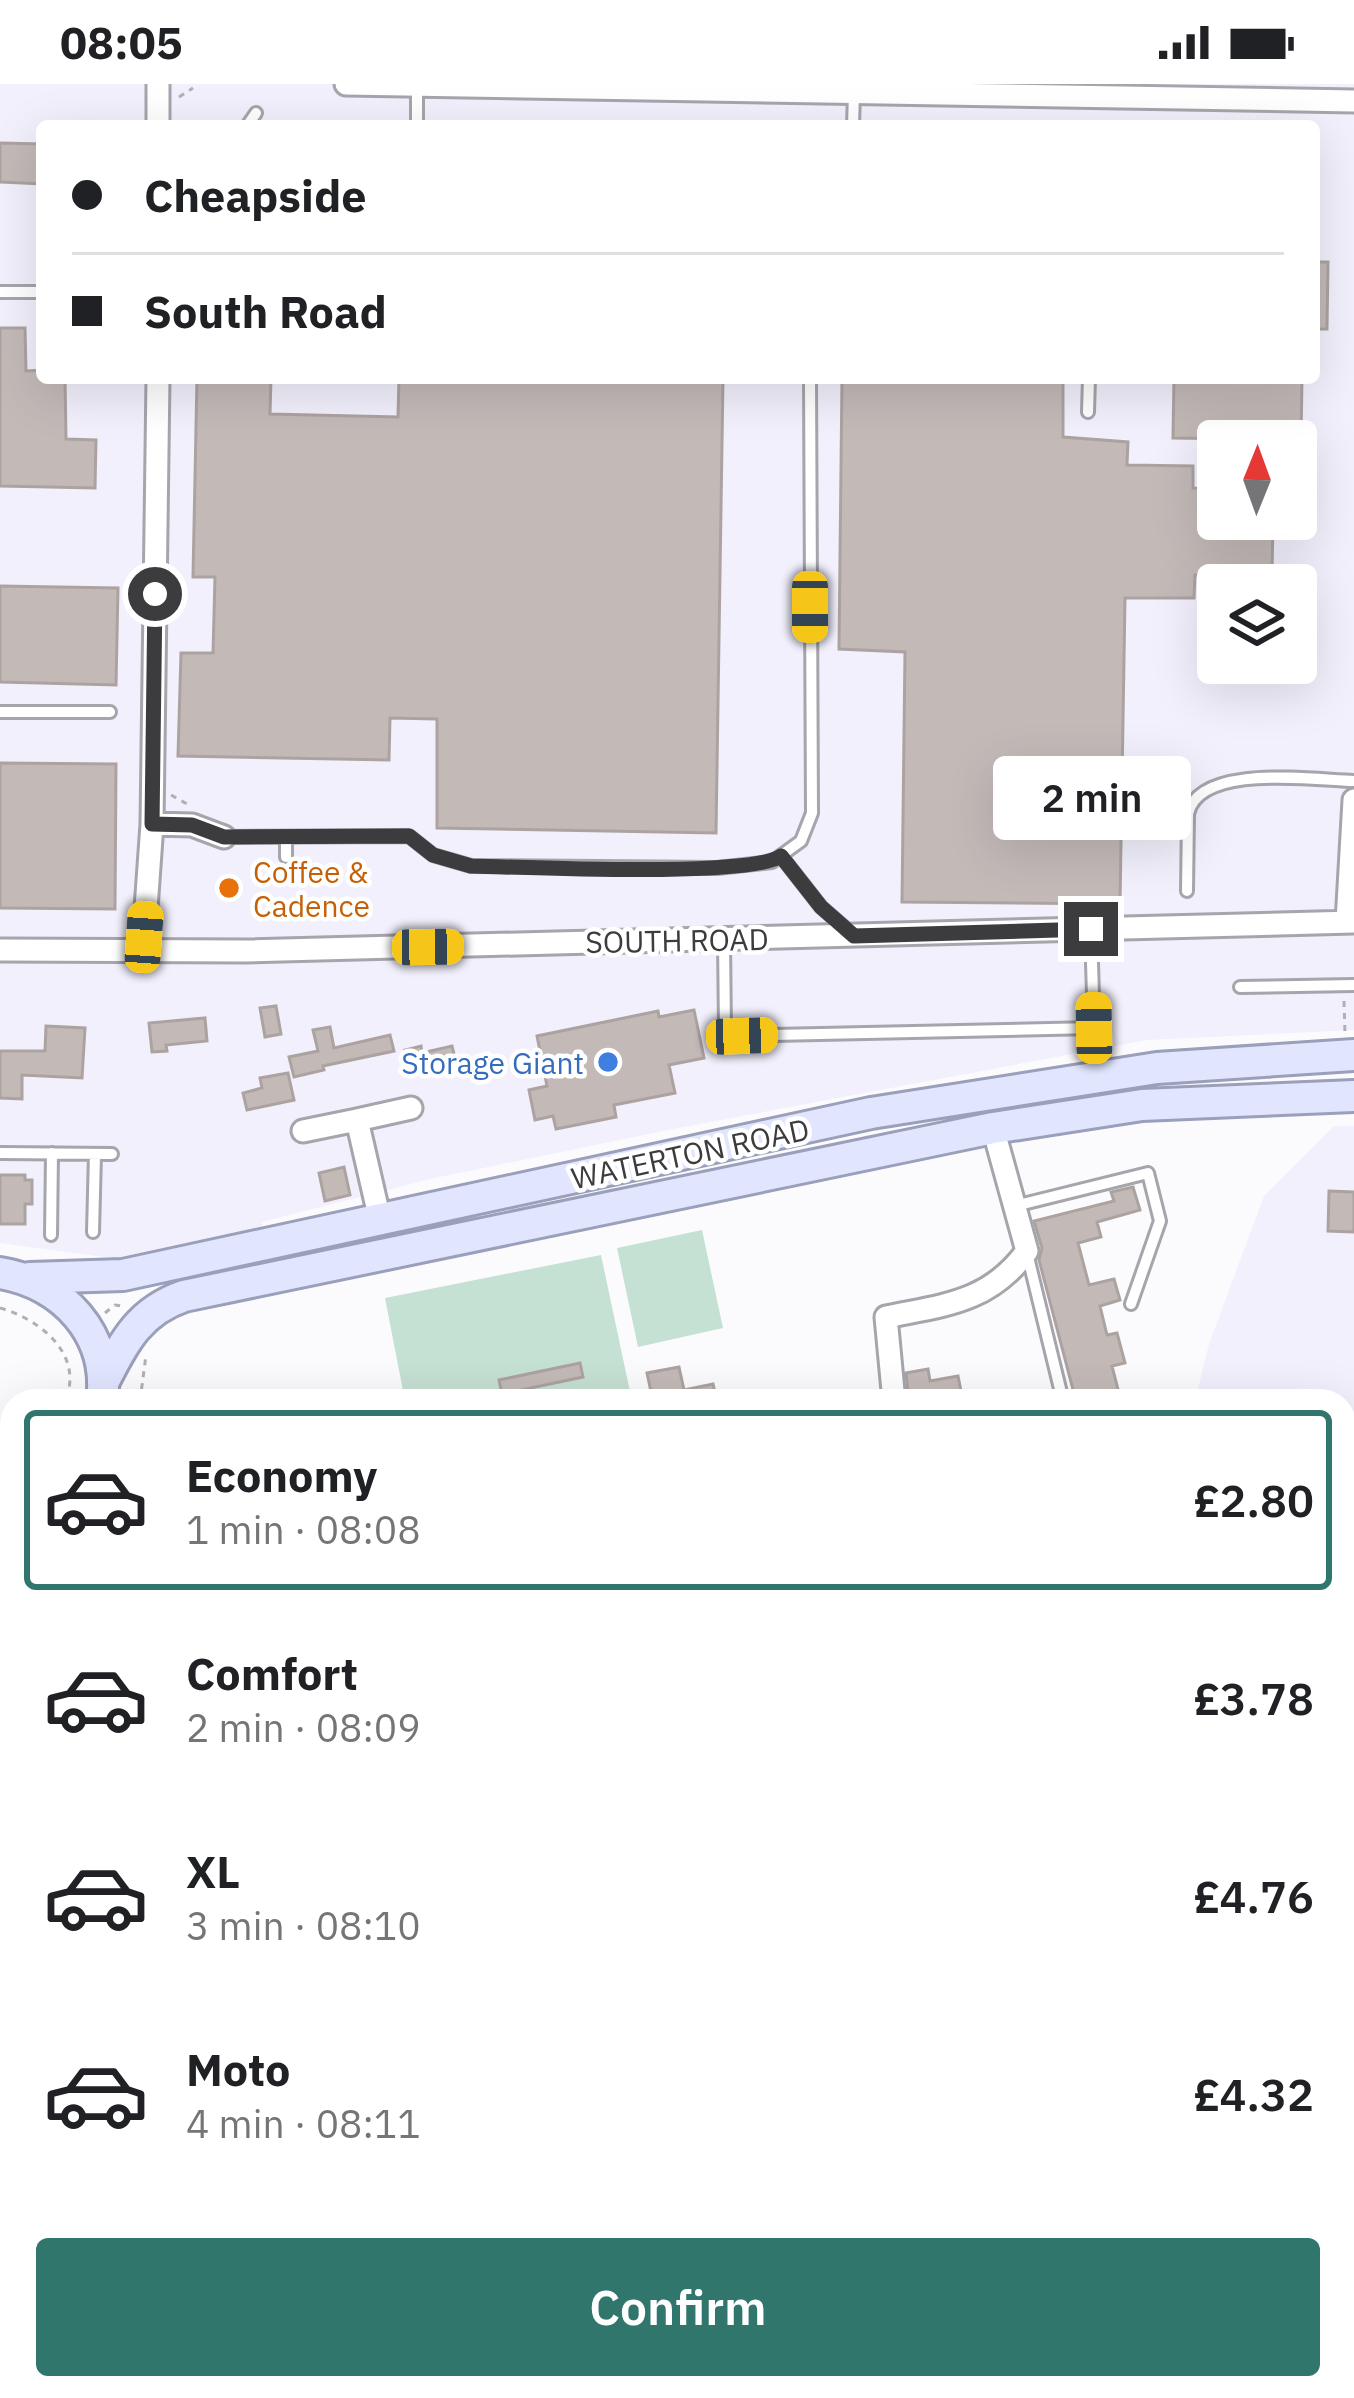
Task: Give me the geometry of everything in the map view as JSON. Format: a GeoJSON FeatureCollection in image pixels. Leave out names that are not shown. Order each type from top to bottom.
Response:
{"type":"FeatureCollection","features":[{"type":"Feature","properties":{"kind":"main road","name":"WATERTON ROAD"},"geometry":{"type":"LineString","coordinates":[[15,1275],[123,1275],[871,1113],[1157,1068],[1350,1048]]}},
{"type":"Feature","properties":{"kind":"main road","name":"WATERTON ROAD"},"geometry":{"type":"LineString","coordinates":[[103,1389],[129,1332],[167,1301],[184,1296],[993,1128],[1142,1105],[1354,1096]]}},
{"type":"Feature","properties":{"kind":"main road"},"geometry":{"type":"LineString","coordinates":[[15,1275],[74,1312],[86,1327],[102,1359],[103,1389]]}},
{"type":"Feature","properties":{"kind":"street"},"geometry":{"type":"LineString","coordinates":[[158,84],[158,120]]}},
{"type":"Feature","properties":{"kind":"street"},"geometry":{"type":"LineString","coordinates":[[346,84],[849,88],[1354,100]]}},
{"type":"Feature","properties":{"kind":"street"},"geometry":{"type":"LineString","coordinates":[[143,951],[152,824],[158,384]]}},
{"type":"Feature","properties":{"kind":"street"},"geometry":{"type":"LineString","coordinates":[[1350,922],[1354,800]]}},
{"type":"Feature","properties":{"kind":"street"},"geometry":{"type":"LineString","coordinates":[[152,824],[192,825],[224,837]]}},
{"type":"Feature","properties":{"kind":"street","name":"SOUTH ROAD"},"geometry":{"type":"LineString","coordinates":[[0,950],[724,939],[1350,922]]}},
{"type":"Feature","properties":{"kind":"street"},"geometry":{"type":"LineString","coordinates":[[303,1131],[410,1108]]}},
{"type":"Feature","properties":{"kind":"street"},"geometry":{"type":"LineString","coordinates":[[357,1120],[380,1220]]}},
{"type":"Feature","properties":{"kind":"street"},"geometry":{"type":"LineString","coordinates":[[892,1389],[886,1317],[945,1306],[985,1292],[1010,1274],[1027,1251],[993,1128]]}},
{"type":"Feature","properties":{"kind":"lane"},"geometry":{"type":"LineString","coordinates":[[417,86],[417,120]]}},
{"type":"Feature","properties":{"kind":"lane"},"geometry":{"type":"LineString","coordinates":[[849,88],[852,120]]}},
{"type":"Feature","properties":{"kind":"lane"},"geometry":{"type":"LineString","coordinates":[[251,120],[256,113]]}},
{"type":"Feature","properties":{"kind":"lane"},"geometry":{"type":"LineString","coordinates":[[0,292],[36,292]]}},
{"type":"Feature","properties":{"kind":"lane"},"geometry":{"type":"LineString","coordinates":[[224,837],[409,836],[433,855],[471,866],[717,868],[772,862],[802,841],[812,813],[810,384]]}},
{"type":"Feature","properties":{"kind":"lane"},"geometry":{"type":"LineString","coordinates":[[1088,412],[1089,384]]}},
{"type":"Feature","properties":{"kind":"lane"},"geometry":{"type":"LineString","coordinates":[[0,712],[110,712]]}},
{"type":"Feature","properties":{"kind":"lane"},"geometry":{"type":"LineString","coordinates":[[1187,891],[1188,814],[1200,795],[1227,779],[1354,781]]}},
{"type":"Feature","properties":{"kind":"lane"},"geometry":{"type":"LineString","coordinates":[[286,837],[286,857]]}},
{"type":"Feature","properties":{"kind":"lane"},"geometry":{"type":"LineString","coordinates":[[781,856],[821,907],[854,936]]}},
{"type":"Feature","properties":{"kind":"lane"},"geometry":{"type":"LineString","coordinates":[[724,939],[725,1031],[730,1036],[1094,1028],[1091,929]]}},
{"type":"Feature","properties":{"kind":"lane"},"geometry":{"type":"LineString","coordinates":[[1240,987],[1348,986]]}},
{"type":"Feature","properties":{"kind":"lane"},"geometry":{"type":"LineString","coordinates":[[0,1153],[112,1154]]}},
{"type":"Feature","properties":{"kind":"lane"},"geometry":{"type":"LineString","coordinates":[[51,1235],[52,1153]]}},
{"type":"Feature","properties":{"kind":"lane"},"geometry":{"type":"LineString","coordinates":[[93,1232],[95,1154]]}},
{"type":"Feature","properties":{"kind":"lane"},"geometry":{"type":"LineString","coordinates":[[1015,1206],[1148,1172],[1160,1222],[1131,1304]]}},
{"type":"Feature","properties":{"kind":"lane"},"geometry":{"type":"LineString","coordinates":[[1027,1251],[1060,1389]]}},
{"type":"Feature","properties":{"kind":"path"},"geometry":{"type":"LineString","coordinates":[[1348,986],[1350,1048]]}},
{"type":"Feature","properties":{"kind":"path"},"geometry":{"type":"LineString","coordinates":[[0,1308],[31,1320],[60,1347],[70,1369],[67,1389]]}},
{"type":"Feature","properties":{"kind":"path"},"geometry":{"type":"LineString","coordinates":[[142,1389],[146,1353]]}},
{"type":"Feature","properties":{"kind":"shaded area"},"geometry":{"type":"Polygon","coordinates":[[[0,84],[1354,84],[1354,1030],[1147,1040],[430,1179],[262,1222],[262,1228],[119,1259],[0,1243],[0,84]]]}},
{"type":"Feature","properties":{"kind":"shaded area"},"geometry":{"type":"Polygon","coordinates":[[[1334,1126],[1354,1126],[1354,1389],[1198,1389],[1209,1344],[1264,1196],[1334,1126]]]}},
{"type":"Feature","properties":{"kind":"green space"},"geometry":{"type":"Polygon","coordinates":[[[702,1230],[723,1328],[638,1347],[617,1248],[702,1230]]]}},
{"type":"Feature","properties":{"kind":"green space"},"geometry":{"type":"Polygon","coordinates":[[[601,1255],[629,1389],[403,1389],[385,1298],[601,1255]]]}},
{"type":"Feature","properties":{"kind":"building"},"geometry":{"type":"Polygon","coordinates":[[[0,143],[36,144],[36,184],[0,182],[0,143]]]}},
{"type":"Feature","properties":{"kind":"building"},"geometry":{"type":"Polygon","coordinates":[[[1320,262],[1328,262],[1327,329],[1320,329],[1320,262]]]}},
{"type":"Feature","properties":{"kind":"building"},"geometry":{"type":"Polygon","coordinates":[[[0,328],[25,328],[26,371],[36,370],[36,384],[65,384],[66,439],[96,440],[95,488],[0,486],[0,328]]]}},
{"type":"Feature","properties":{"kind":"building"},"geometry":{"type":"Polygon","coordinates":[[[197,384],[271,384],[270,414],[398,417],[399,384],[723,384],[716,833],[437,828],[437,719],[390,718],[389,760],[178,756],[181,653],[213,653],[215,577],[193,577],[197,384]]]}},
{"type":"Feature","properties":{"kind":"building"},"geometry":{"type":"Polygon","coordinates":[[[842,384],[1063,384],[1063,437],[1128,442],[1127,465],[1193,466],[1197,540],[1273,540],[1272,564],[1197,564],[1194,598],[1125,598],[1120,904],[902,902],[905,652],[839,649],[842,384]]]}},
{"type":"Feature","properties":{"kind":"building"},"geometry":{"type":"Polygon","coordinates":[[[1174,384],[1302,384],[1301,420],[1197,420],[1197,438],[1173,438],[1174,384]]]}},
{"type":"Feature","properties":{"kind":"building"},"geometry":{"type":"Polygon","coordinates":[[[0,586],[118,588],[116,685],[0,682],[0,586]]]}},
{"type":"Feature","properties":{"kind":"building"},"geometry":{"type":"Polygon","coordinates":[[[0,763],[116,764],[115,909],[0,908],[0,763]]]}},
{"type":"Feature","properties":{"kind":"building"},"geometry":{"type":"Polygon","coordinates":[[[276,1006],[281,1034],[265,1037],[260,1008],[276,1006]]]}},
{"type":"Feature","properties":{"kind":"building"},"geometry":{"type":"Polygon","coordinates":[[[694,1010],[704,1058],[669,1065],[675,1093],[614,1105],[616,1117],[556,1129],[553,1116],[535,1120],[529,1090],[547,1086],[537,1036],[658,1011],[659,1017],[694,1010]]]}},
{"type":"Feature","properties":{"kind":"building"},"geometry":{"type":"Polygon","coordinates":[[[205,1018],[207,1041],[166,1045],[167,1051],[152,1052],[149,1023],[205,1018]]]}},
{"type":"Feature","properties":{"kind":"building"},"geometry":{"type":"Polygon","coordinates":[[[46,1026],[85,1028],[82,1078],[22,1075],[22,1099],[0,1098],[0,1051],[45,1051],[46,1026]]]}},
{"type":"Feature","properties":{"kind":"building"},"geometry":{"type":"Polygon","coordinates":[[[330,1027],[334,1048],[390,1035],[394,1051],[294,1077],[289,1057],[318,1051],[313,1030],[330,1027]]]}},
{"type":"Feature","properties":{"kind":"building"},"geometry":{"type":"Polygon","coordinates":[[[421,1046],[422,1053],[452,1046],[456,1062],[411,1073],[405,1050],[421,1046]]]}},
{"type":"Feature","properties":{"kind":"building"},"geometry":{"type":"Polygon","coordinates":[[[288,1073],[294,1100],[247,1110],[243,1093],[262,1088],[260,1078],[288,1073]]]}},
{"type":"Feature","properties":{"kind":"building"},"geometry":{"type":"Polygon","coordinates":[[[344,1167],[350,1195],[325,1201],[319,1173],[344,1167]]]}},
{"type":"Feature","properties":{"kind":"building"},"geometry":{"type":"Polygon","coordinates":[[[0,1175],[25,1175],[25,1180],[32,1180],[32,1204],[25,1204],[25,1224],[0,1224],[0,1175]]]}},
{"type":"Feature","properties":{"kind":"building"},"geometry":{"type":"Polygon","coordinates":[[[1133,1187],[1140,1210],[1097,1222],[1101,1237],[1078,1243],[1089,1285],[1114,1279],[1120,1300],[1100,1306],[1107,1335],[1117,1333],[1125,1363],[1112,1366],[1118,1389],[1073,1389],[1039,1260],[1042,1248],[1034,1221],[1114,1201],[1111,1192],[1133,1187]]]}},
{"type":"Feature","properties":{"kind":"building"},"geometry":{"type":"Polygon","coordinates":[[[1329,1191],[1354,1192],[1354,1232],[1328,1231],[1329,1191]]]}},
{"type":"Feature","properties":{"kind":"building"},"geometry":{"type":"Polygon","coordinates":[[[580,1363],[583,1377],[526,1389],[501,1389],[499,1380],[580,1363]]]}},
{"type":"Feature","properties":{"kind":"building"},"geometry":{"type":"Polygon","coordinates":[[[679,1367],[684,1389],[650,1389],[647,1373],[679,1367]]]}},
{"type":"Feature","properties":{"kind":"building"},"geometry":{"type":"Polygon","coordinates":[[[928,1369],[930,1381],[958,1376],[961,1389],[908,1389],[906,1373],[928,1369]]]}},
{"type":"Feature","properties":{"kind":"place","name":"Coffee & Cadence"},"geometry":{"type":"Point","coordinates":[229,888]}},
{"type":"Feature","properties":{"kind":"place","name":"Storage Giant"},"geometry":{"type":"Point","coordinates":[608,1062]}},
{"type":"Feature","properties":{"kind":"route"},"geometry":{"type":"LineString","coordinates":[[155,594],[152,824],[192,825],[224,837],[409,836],[433,855],[471,866],[717,868],[772,862],[781,856],[821,907],[854,936],[1091,929]]}}]}
